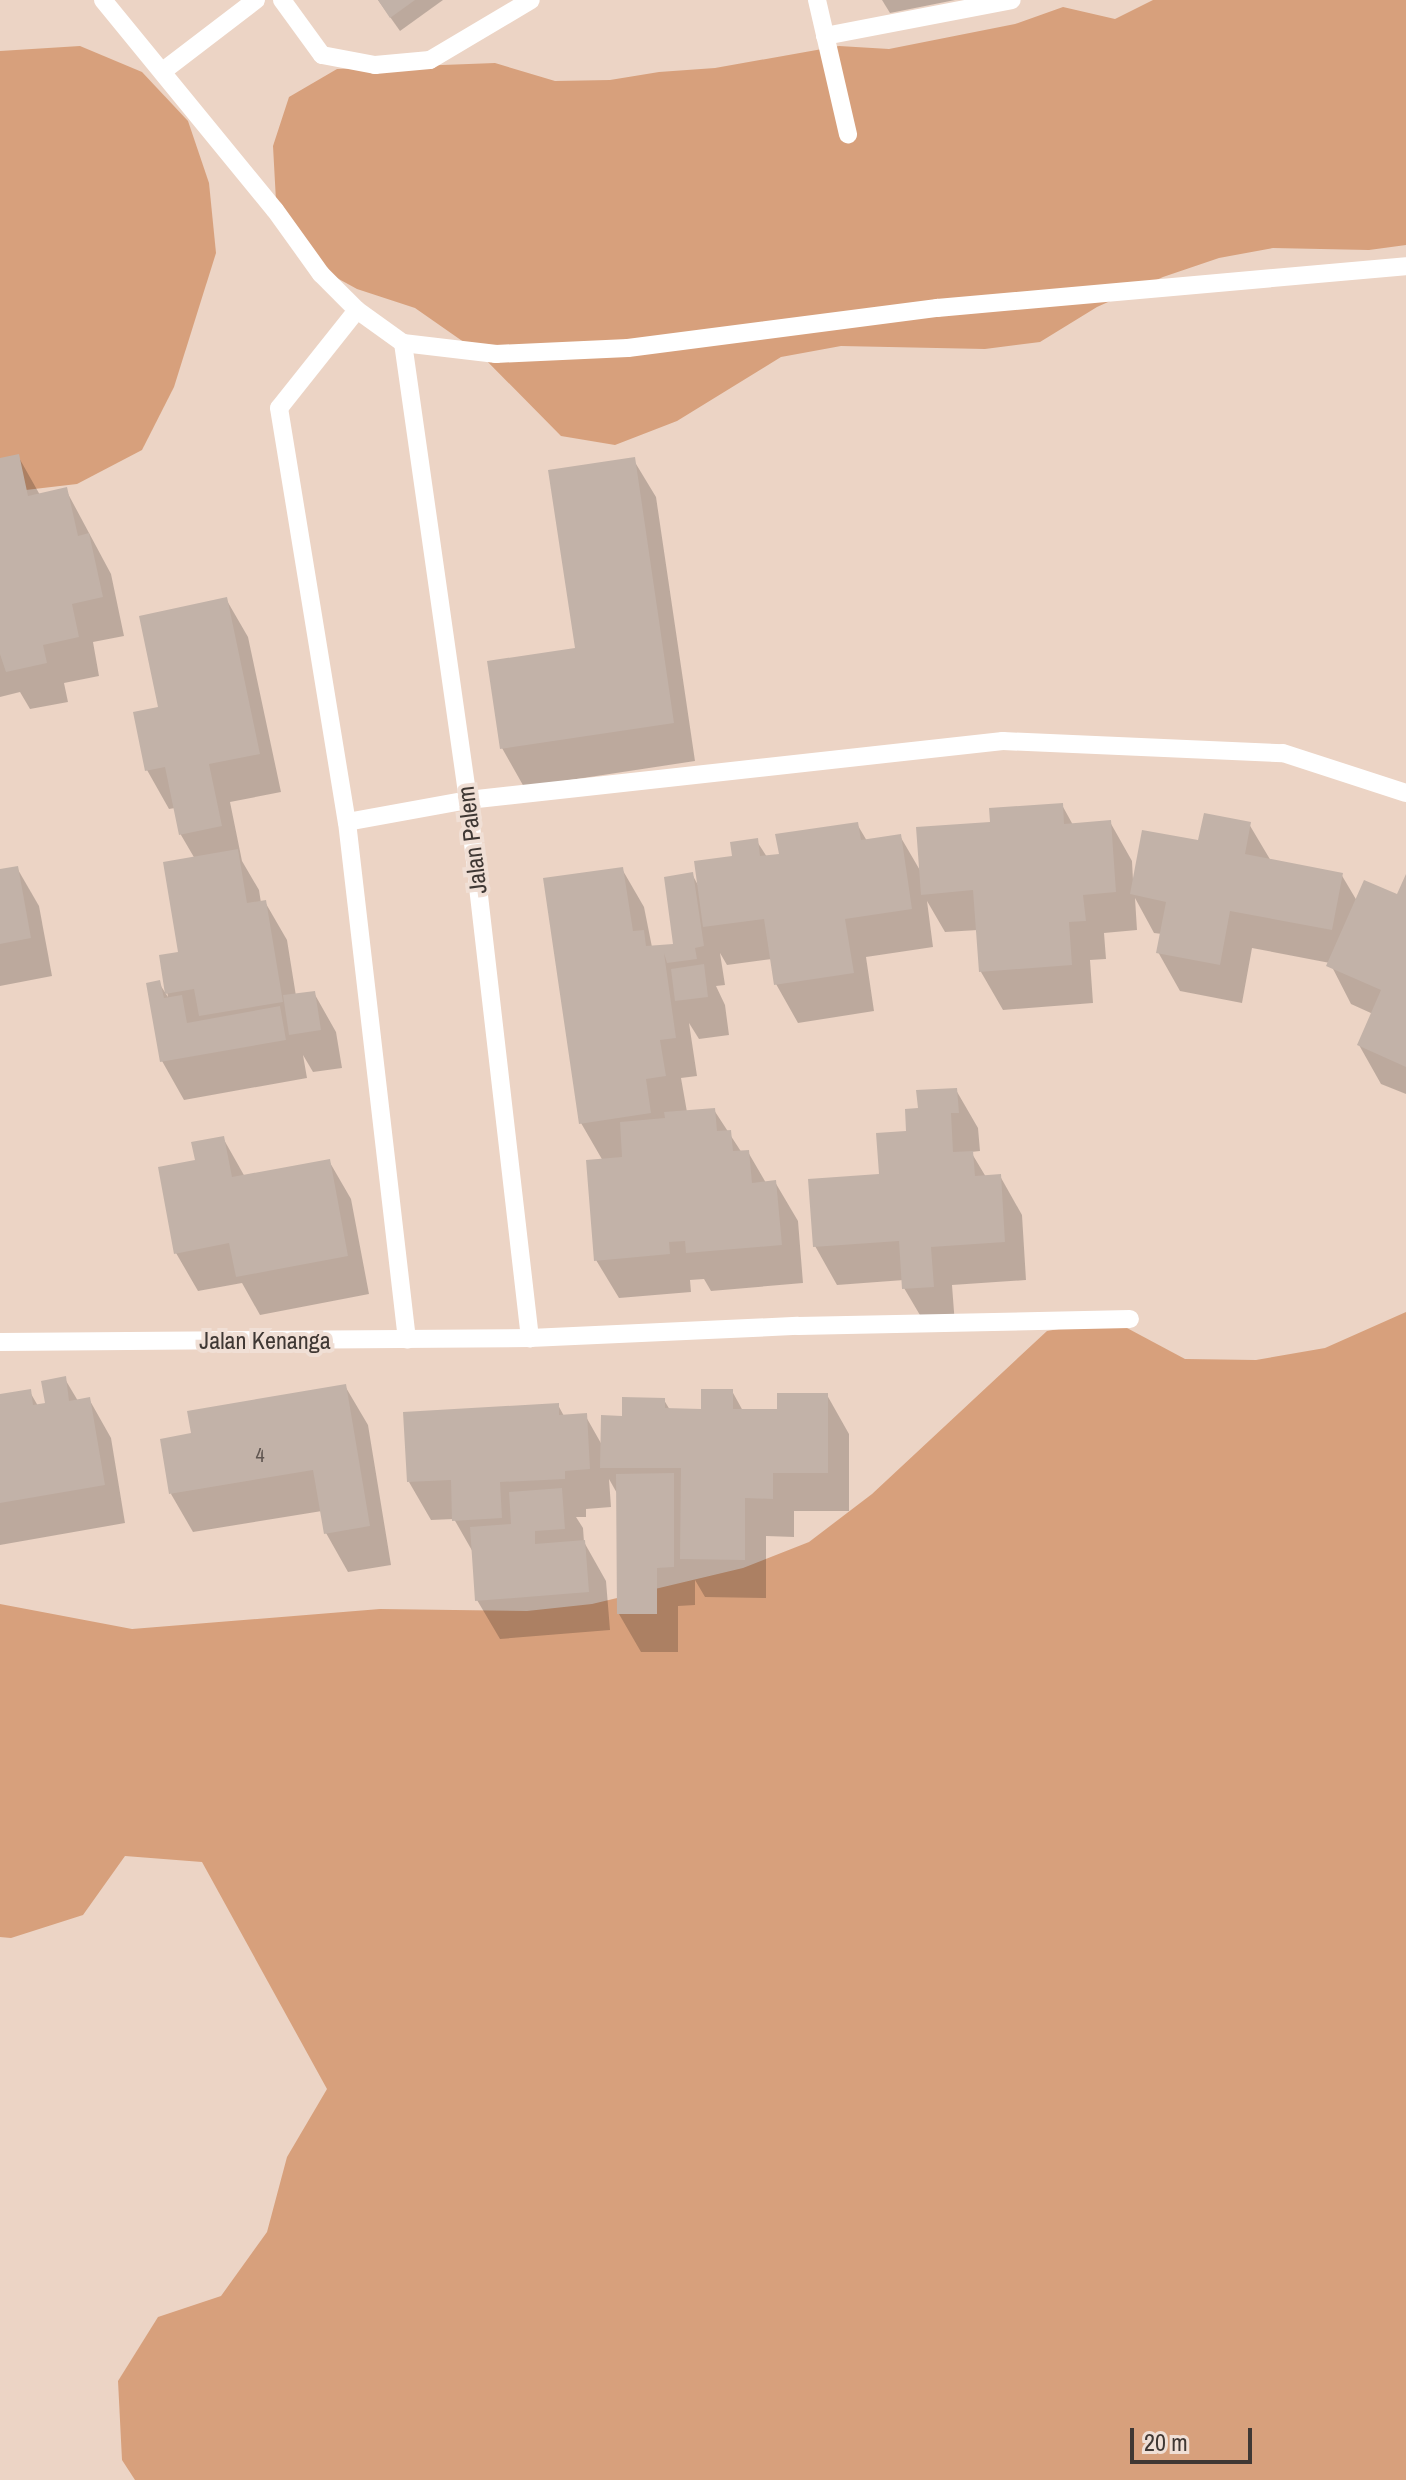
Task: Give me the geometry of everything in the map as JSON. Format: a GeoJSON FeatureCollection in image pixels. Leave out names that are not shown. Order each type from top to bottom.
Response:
{"type":"FeatureCollection","features":[{"type":"Feature","properties":{"kind":"lane"},"geometry":{"type":"LineString","coordinates":[[163,71],[256,0]]}},
{"type":"Feature","properties":{"kind":"lane"},"geometry":{"type":"LineString","coordinates":[[282,0],[322,55],[375,65],[430,60],[531,0]]}},
{"type":"Feature","properties":{"kind":"lane"},"geometry":{"type":"LineString","coordinates":[[817,0],[848,134]]}},
{"type":"Feature","properties":{"kind":"lane"},"geometry":{"type":"LineString","coordinates":[[825,36],[1012,0]]}},
{"type":"Feature","properties":{"kind":"lane"},"geometry":{"type":"LineString","coordinates":[[108,2],[275,210],[321,274],[357,310],[403,343],[496,354],[628,348],[937,308],[1406,266]]}},
{"type":"Feature","properties":{"kind":"lane"},"geometry":{"type":"LineString","coordinates":[[357,310],[279,408],[347,822],[407,1340]]}},
{"type":"Feature","properties":{"kind":"lane","name":"Jalan Palem"},"geometry":{"type":"LineString","coordinates":[[403,343],[468,800],[530,1338]]}},
{"type":"Feature","properties":{"kind":"lane"},"geometry":{"type":"LineString","coordinates":[[347,822],[468,800],[1003,741],[1283,753],[1406,793]]}},
{"type":"Feature","properties":{"kind":"lane","name":"Jalan Kenanga"},"geometry":{"type":"LineString","coordinates":[[0,1342],[530,1338],[798,1326],[1130,1319]]}},
{"type":"Feature","properties":{"kind":"shaded area"},"geometry":{"type":"Polygon","coordinates":[[[0,0],[1406,0],[1406,2480],[0,2480],[0,0]]]}},
{"type":"Feature","properties":{"kind":"shaded area"},"geometry":{"type":"Polygon","coordinates":[[[1153,0],[1406,0],[1406,245],[1369,250],[1273,248],[1219,258],[1163,277],[1097,307],[1040,342],[985,349],[841,346],[781,357],[677,421],[615,445],[561,436],[478,352],[415,308],[357,289],[306,261],[276,201],[273,146],[289,97],[337,69],[495,63],[555,81],[610,80],[715,68],[839,46],[889,49],[1015,24],[1063,7],[1115,19],[1153,0]]]}},
{"type":"Feature","properties":{"kind":"shaded area"},"geometry":{"type":"Polygon","coordinates":[[[80,46],[142,72],[188,121],[209,183],[216,253],[174,387],[142,450],[77,484],[0,493],[0,51],[80,46]]]}},
{"type":"Feature","properties":{"kind":"shaded area"},"geometry":{"type":"Polygon","coordinates":[[[1406,1312],[1406,2480],[135,2480],[122,2460],[118,2381],[158,2317],[221,2296],[267,2232],[287,2157],[327,2089],[202,1862],[125,1856],[83,1915],[11,1938],[0,1937],[0,1604],[132,1629],[380,1609],[527,1611],[592,1604],[743,1568],[809,1542],[872,1494],[1047,1331],[1112,1320],[1185,1359],[1256,1360],[1325,1348],[1406,1312]]]}},
{"type":"Feature","properties":{"kind":"building"},"geometry":{"type":"Polygon","coordinates":[[[378,0],[415,0],[390,18],[378,0]]]}},
{"type":"Feature","properties":{"kind":"building"},"geometry":{"type":"Polygon","coordinates":[[[19,454],[28,496],[67,487],[78,536],[89,533],[103,597],[72,604],[79,637],[43,645],[47,663],[6,672],[0,654],[0,458],[19,454]]]}},
{"type":"Feature","properties":{"kind":"building"},"geometry":{"type":"Polygon","coordinates":[[[635,457],[674,723],[500,749],[487,661],[575,648],[548,470],[635,457]]]}},
{"type":"Feature","properties":{"kind":"building"},"geometry":{"type":"Polygon","coordinates":[[[227,597],[260,754],[209,764],[222,826],[179,835],[165,767],[145,771],[133,712],[158,707],[139,616],[227,597]]]}},
{"type":"Feature","properties":{"kind":"building"},"geometry":{"type":"Polygon","coordinates":[[[1063,803],[1064,824],[1111,820],[1116,892],[1083,895],[1086,921],[1069,922],[1072,965],[979,972],[973,890],[921,895],[916,827],[990,822],[989,808],[1063,803]]]}},
{"type":"Feature","properties":{"kind":"building"},"geometry":{"type":"Polygon","coordinates":[[[1204,813],[1251,822],[1245,854],[1343,873],[1332,930],[1230,911],[1220,965],[1156,953],[1166,902],[1130,894],[1142,830],[1198,840],[1204,813]]]}},
{"type":"Feature","properties":{"kind":"building"},"geometry":{"type":"Polygon","coordinates":[[[858,822],[861,840],[901,834],[912,909],[845,919],[854,973],[774,985],[764,919],[703,927],[694,861],[732,856],[730,842],[758,838],[760,856],[779,854],[775,834],[858,822]]]}},
{"type":"Feature","properties":{"kind":"building"},"geometry":{"type":"Polygon","coordinates":[[[238,849],[247,903],[266,900],[283,1002],[199,1016],[194,989],[165,994],[159,955],[178,952],[163,862],[238,849]]]}},
{"type":"Feature","properties":{"kind":"building"},"geometry":{"type":"Polygon","coordinates":[[[18,866],[31,938],[0,944],[0,869],[18,866]]]}},
{"type":"Feature","properties":{"kind":"building"},"geometry":{"type":"Polygon","coordinates":[[[623,867],[633,931],[644,930],[646,946],[673,944],[664,877],[693,872],[704,946],[695,948],[697,959],[667,963],[664,953],[676,1038],[660,1040],[666,1076],[646,1079],[651,1113],[579,1124],[543,878],[623,867]]]}},
{"type":"Feature","properties":{"kind":"building"},"geometry":{"type":"Polygon","coordinates":[[[1406,874],[1406,1067],[1357,1045],[1381,990],[1326,966],[1364,880],[1397,894],[1406,874]]]}},
{"type":"Feature","properties":{"kind":"building"},"geometry":{"type":"Polygon","coordinates":[[[704,964],[708,997],[675,1001],[671,969],[704,964]]]}},
{"type":"Feature","properties":{"kind":"building"},"geometry":{"type":"Polygon","coordinates":[[[160,980],[164,998],[182,995],[187,1023],[280,1006],[286,1040],[160,1062],[146,983],[160,980]]]}},
{"type":"Feature","properties":{"kind":"building"},"geometry":{"type":"Polygon","coordinates":[[[315,991],[321,1030],[289,1035],[283,995],[315,991]]]}},
{"type":"Feature","properties":{"kind":"building"},"geometry":{"type":"Polygon","coordinates":[[[957,1088],[959,1113],[951,1113],[953,1152],[973,1151],[975,1176],[1001,1174],[1005,1242],[931,1247],[934,1287],[902,1289],[899,1241],[813,1247],[808,1179],[879,1174],[876,1133],[906,1131],[905,1109],[918,1108],[916,1090],[957,1088]]]}},
{"type":"Feature","properties":{"kind":"building"},"geometry":{"type":"Polygon","coordinates":[[[715,1108],[717,1131],[731,1130],[733,1151],[749,1150],[752,1183],[776,1180],[782,1245],[686,1253],[685,1241],[669,1242],[670,1254],[594,1261],[586,1160],[622,1157],[620,1122],[665,1118],[664,1112],[715,1108]]]}},
{"type":"Feature","properties":{"kind":"building"},"geometry":{"type":"Polygon","coordinates":[[[224,1136],[232,1177],[330,1159],[348,1256],[236,1277],[229,1243],[174,1254],[158,1167],[195,1160],[191,1142],[224,1136]]]}},
{"type":"Feature","properties":{"kind":"building"},"geometry":{"type":"Polygon","coordinates":[[[66,1376],[69,1401],[90,1397],[105,1485],[0,1503],[0,1394],[31,1389],[33,1405],[45,1403],[41,1381],[66,1376]]]}},
{"type":"Feature","properties":{"kind":"building"},"geometry":{"type":"Polygon","coordinates":[[[346,1384],[370,1526],[324,1534],[313,1470],[169,1494],[160,1439],[191,1433],[187,1411],[346,1384]]]}},
{"type":"Feature","properties":{"kind":"building"},"geometry":{"type":"Polygon","coordinates":[[[701,1389],[733,1389],[733,1409],[777,1409],[777,1393],[828,1393],[828,1473],[773,1473],[773,1499],[745,1498],[745,1560],[680,1559],[681,1468],[600,1468],[601,1415],[622,1416],[622,1397],[665,1398],[665,1408],[701,1409],[701,1389]]]}},
{"type":"Feature","properties":{"kind":"building"},"geometry":{"type":"Polygon","coordinates":[[[559,1403],[559,1415],[587,1413],[590,1469],[565,1471],[565,1479],[500,1482],[502,1518],[452,1521],[451,1480],[407,1482],[403,1412],[559,1403]]]}},
{"type":"Feature","properties":{"kind":"building"},"geometry":{"type":"Polygon","coordinates":[[[674,1473],[674,1567],[657,1568],[657,1614],[617,1614],[616,1474],[674,1473]]]}},
{"type":"Feature","properties":{"kind":"building"},"geometry":{"type":"Polygon","coordinates":[[[562,1488],[565,1529],[535,1531],[535,1544],[585,1540],[589,1592],[475,1601],[470,1527],[511,1524],[509,1492],[562,1488]]]}}]}
